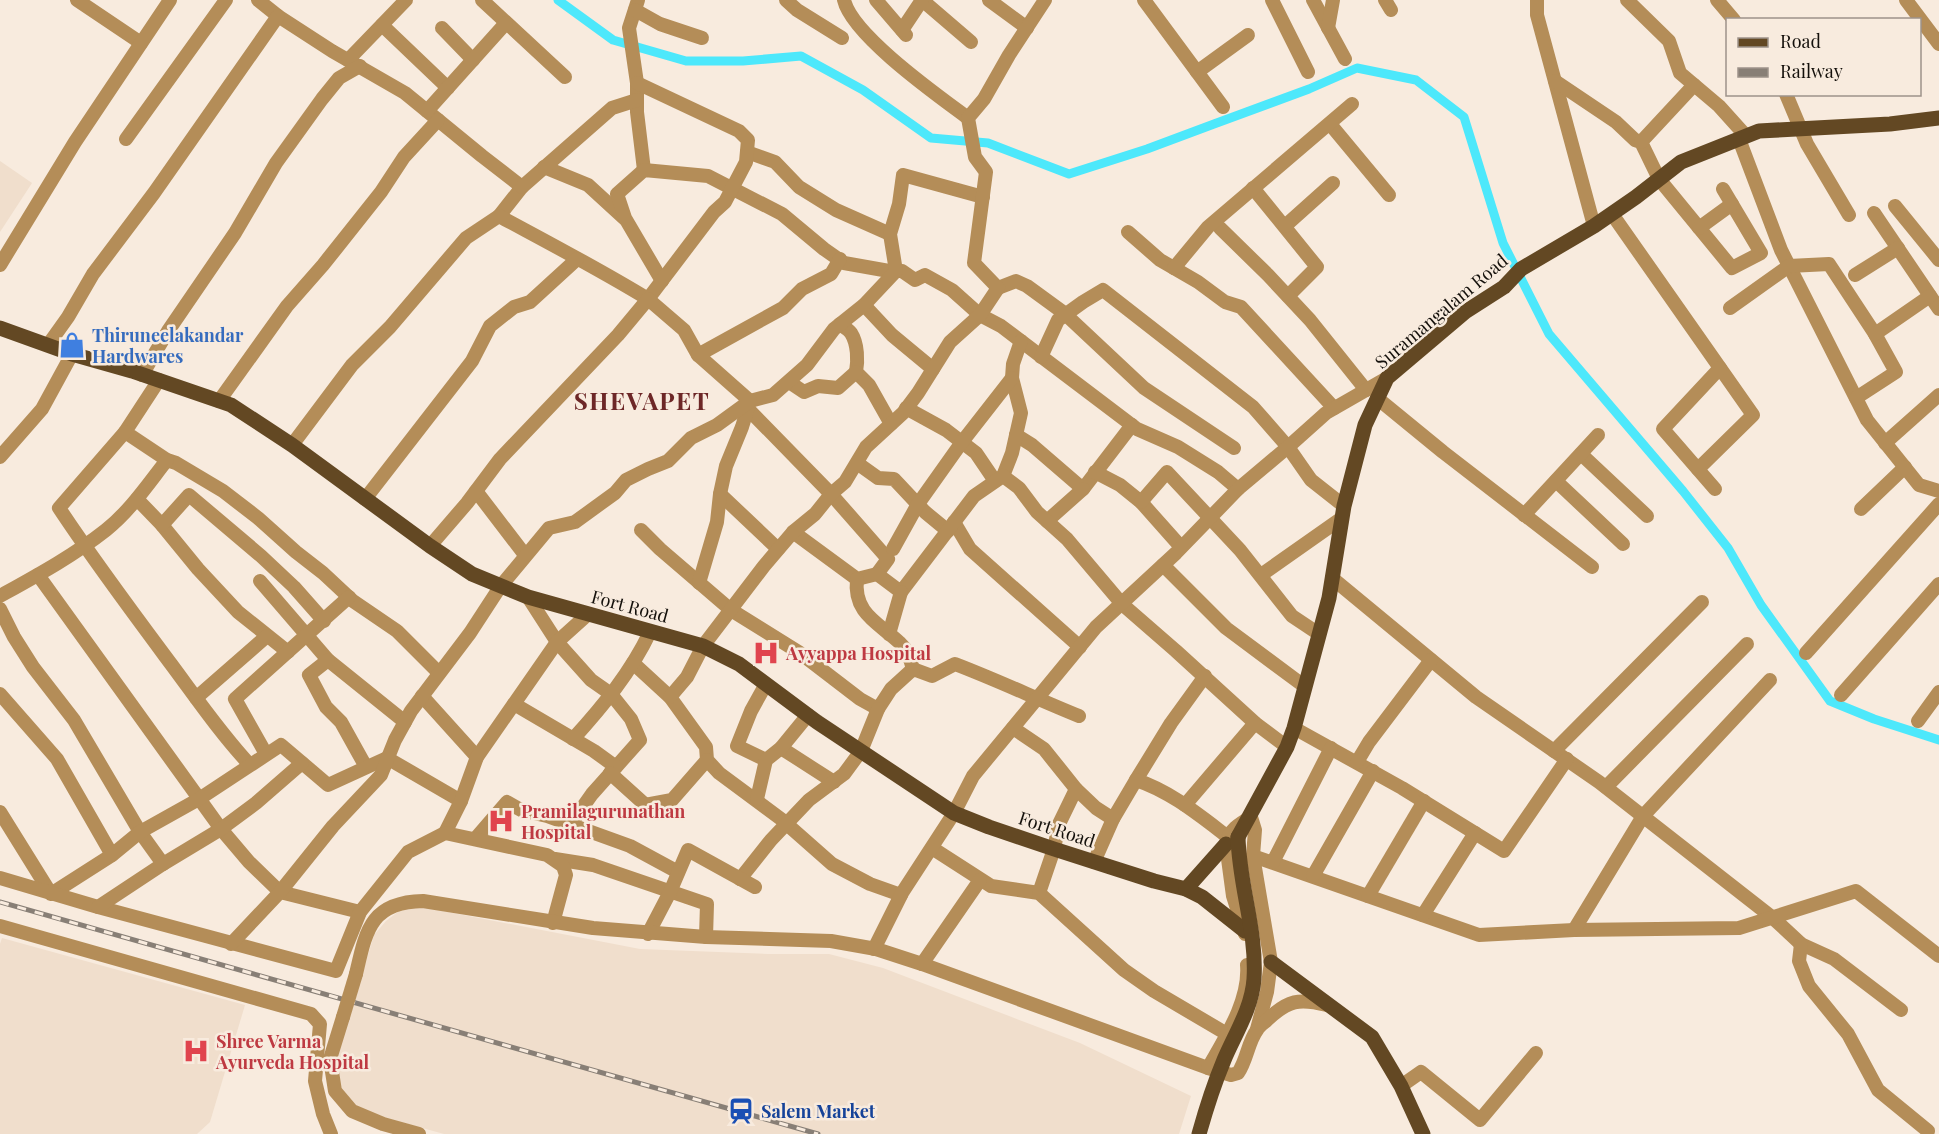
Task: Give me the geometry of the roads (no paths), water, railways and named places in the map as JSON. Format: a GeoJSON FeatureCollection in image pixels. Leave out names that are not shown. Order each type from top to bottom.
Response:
{"type":"FeatureCollection","features":[{"type":"Feature","properties":{"kind":"main road","name":"Suramangalam Road"},"geometry":{"type":"LineString","coordinates":[[1234,839],[1251,817],[1287,747],[1294,728],[1329,598],[1343,512],[1372,394],[1387,378],[1465,312],[1504,287],[1521,269],[1612,214],[1681,162],[1759,131],[1890,124],[1939,118]]}},
{"type":"Feature","properties":{"kind":"main road","name":"Fort Road"},"geometry":{"type":"LineString","coordinates":[[0,327],[72,354],[159,380],[231,405],[292,445],[471,574],[528,597],[703,646],[739,664],[808,715],[954,813],[1054,849],[1186,889],[1203,897],[1245,931]]}},
{"type":"Feature","properties":{"kind":"main road"},"geometry":{"type":"LineString","coordinates":[[1186,889],[1234,839]]}},
{"type":"Feature","properties":{"kind":"main road"},"geometry":{"type":"LineString","coordinates":[[1199,1134],[1224,1060],[1248,1007],[1254,980],[1253,943],[1234,839]]}},
{"type":"Feature","properties":{"kind":"main road"},"geometry":{"type":"LineString","coordinates":[[1207,1134],[1231,1063],[1254,1009],[1261,981],[1260,942],[1246,858],[1234,839]]}},
{"type":"Feature","properties":{"kind":"main road"},"geometry":{"type":"LineString","coordinates":[[1271,962],[1372,1037],[1401,1086],[1423,1134]]}},
{"type":"Feature","properties":{"kind":"street"},"geometry":{"type":"LineString","coordinates":[[77,0],[141,43]]}},
{"type":"Feature","properties":{"kind":"street"},"geometry":{"type":"LineString","coordinates":[[0,265],[75,142],[170,0]]}},
{"type":"Feature","properties":{"kind":"street"},"geometry":{"type":"LineString","coordinates":[[126,139],[225,0]]}},
{"type":"Feature","properties":{"kind":"street"},"geometry":{"type":"LineString","coordinates":[[258,0],[278,16],[405,93],[522,186]]}},
{"type":"Feature","properties":{"kind":"street"},"geometry":{"type":"LineString","coordinates":[[142,375],[168,331],[235,233],[283,154],[322,99],[354,63],[382,25],[406,0]]}},
{"type":"Feature","properties":{"kind":"street"},"geometry":{"type":"LineString","coordinates":[[482,0],[565,77]]}},
{"type":"Feature","properties":{"kind":"street"},"geometry":{"type":"LineString","coordinates":[[786,0],[797,10],[842,38]]}},
{"type":"Feature","properties":{"kind":"street"},"geometry":{"type":"LineString","coordinates":[[844,0],[845,7],[860,29],[926,87],[968,118],[975,157],[986,172],[974,263],[998,288]]}},
{"type":"Feature","properties":{"kind":"street"},"geometry":{"type":"LineString","coordinates":[[876,0],[904,32],[922,0],[970,42]]}},
{"type":"Feature","properties":{"kind":"street"},"geometry":{"type":"LineString","coordinates":[[989,0],[1027,28]]}},
{"type":"Feature","properties":{"kind":"street"},"geometry":{"type":"LineString","coordinates":[[968,118],[984,99],[1045,0]]}},
{"type":"Feature","properties":{"kind":"street"},"geometry":{"type":"LineString","coordinates":[[1144,0],[1223,107]]}},
{"type":"Feature","properties":{"kind":"street"},"geometry":{"type":"LineString","coordinates":[[1272,0],[1308,72]]}},
{"type":"Feature","properties":{"kind":"street"},"geometry":{"type":"LineString","coordinates":[[1313,0],[1345,59]]}},
{"type":"Feature","properties":{"kind":"street"},"geometry":{"type":"LineString","coordinates":[[1328,28],[1333,0]]}},
{"type":"Feature","properties":{"kind":"street"},"geometry":{"type":"LineString","coordinates":[[1537,0],[1537,15],[1594,226]]}},
{"type":"Feature","properties":{"kind":"street"},"geometry":{"type":"LineString","coordinates":[[1627,0],[1669,41],[1680,73],[1719,106],[1742,137],[1781,250],[1867,420],[1919,485],[1939,491]]}},
{"type":"Feature","properties":{"kind":"street"},"geometry":{"type":"LineString","coordinates":[[1717,0],[1732,18]]}},
{"type":"Feature","properties":{"kind":"street"},"geometry":{"type":"LineString","coordinates":[[1906,0],[1920,18]]}},
{"type":"Feature","properties":{"kind":"street"},"geometry":{"type":"LineString","coordinates":[[644,170],[637,83],[628,28],[636,5],[660,24],[702,38]]}},
{"type":"Feature","properties":{"kind":"street"},"geometry":{"type":"LineString","coordinates":[[48,345],[68,317],[93,274],[160,184],[278,16]]}},
{"type":"Feature","properties":{"kind":"street"},"geometry":{"type":"LineString","coordinates":[[1921,20],[1939,44]]}},
{"type":"Feature","properties":{"kind":"street"},"geometry":{"type":"LineString","coordinates":[[427,111],[506,23]]}},
{"type":"Feature","properties":{"kind":"street"},"geometry":{"type":"LineString","coordinates":[[382,25],[448,88]]}},
{"type":"Feature","properties":{"kind":"street"},"geometry":{"type":"LineString","coordinates":[[442,28],[473,60]]}},
{"type":"Feature","properties":{"kind":"street"},"geometry":{"type":"LineString","coordinates":[[1197,72],[1248,34]]}},
{"type":"Feature","properties":{"kind":"street"},"geometry":{"type":"LineString","coordinates":[[1555,81],[1616,122],[1635,140],[1641,142],[1659,179],[1732,268],[1761,253],[1723,189]]}},
{"type":"Feature","properties":{"kind":"street"},"geometry":{"type":"LineString","coordinates":[[430,546],[500,459],[618,335],[648,299],[714,212],[725,202],[746,162],[748,140],[739,131],[637,83]]}},
{"type":"Feature","properties":{"kind":"street"},"geometry":{"type":"LineString","coordinates":[[1641,142],[1694,85]]}},
{"type":"Feature","properties":{"kind":"street"},"geometry":{"type":"LineString","coordinates":[[1787,96],[1807,144],[1849,215]]}},
{"type":"Feature","properties":{"kind":"street"},"geometry":{"type":"LineString","coordinates":[[292,445],[352,365],[390,327],[466,237],[499,216],[522,186],[612,108],[637,100]]}},
{"type":"Feature","properties":{"kind":"street"},"geometry":{"type":"LineString","coordinates":[[1174,268],[1208,227],[1352,104]]}},
{"type":"Feature","properties":{"kind":"street"},"geometry":{"type":"LineString","coordinates":[[219,401],[287,306],[381,192],[404,157],[438,120]]}},
{"type":"Feature","properties":{"kind":"street"},"geometry":{"type":"LineString","coordinates":[[1330,124],[1389,195]]}},
{"type":"Feature","properties":{"kind":"street"},"geometry":{"type":"LineString","coordinates":[[747,152],[775,162],[799,188],[836,210],[890,234]]}},
{"type":"Feature","properties":{"kind":"street"},"geometry":{"type":"LineString","coordinates":[[544,167],[588,185],[625,218]]}},
{"type":"Feature","properties":{"kind":"street"},"geometry":{"type":"LineString","coordinates":[[662,281],[625,218],[617,194],[644,170],[708,176],[782,214],[844,263],[889,272],[902,271],[915,280],[925,275],[952,290],[980,315],[1021,341],[1132,425],[1178,447],[1208,465],[1238,489]]}},
{"type":"Feature","properties":{"kind":"street"},"geometry":{"type":"LineString","coordinates":[[896,271],[890,234],[899,204],[903,175],[983,197]]}},
{"type":"Feature","properties":{"kind":"street"},"geometry":{"type":"LineString","coordinates":[[1286,226],[1333,183]]}},
{"type":"Feature","properties":{"kind":"street"},"geometry":{"type":"LineString","coordinates":[[1253,188],[1317,267],[1288,296]]}},
{"type":"Feature","properties":{"kind":"street"},"geometry":{"type":"LineString","coordinates":[[1699,228],[1732,204]]}},
{"type":"Feature","properties":{"kind":"street"},"geometry":{"type":"LineString","coordinates":[[1895,206],[1939,260]]}},
{"type":"Feature","properties":{"kind":"street"},"geometry":{"type":"LineString","coordinates":[[1874,213],[1939,309]]}},
{"type":"Feature","properties":{"kind":"street"},"geometry":{"type":"LineString","coordinates":[[1612,214],[1753,415],[1698,469]]}},
{"type":"Feature","properties":{"kind":"street"},"geometry":{"type":"LineString","coordinates":[[499,216],[596,267],[648,299],[684,330],[698,355],[749,405],[888,559],[877,574],[857,579]]}},
{"type":"Feature","properties":{"kind":"street"},"geometry":{"type":"LineString","coordinates":[[1220,228],[1310,320],[1372,394],[1592,567]]}},
{"type":"Feature","properties":{"kind":"street"},"geometry":{"type":"LineString","coordinates":[[1128,232],[1160,260],[1198,282],[1225,302],[1241,307],[1334,408]]}},
{"type":"Feature","properties":{"kind":"street"},"geometry":{"type":"LineString","coordinates":[[1854,275],[1898,248]]}},
{"type":"Feature","properties":{"kind":"street"},"geometry":{"type":"LineString","coordinates":[[365,499],[472,361],[490,326],[514,307],[530,302],[577,259]]}},
{"type":"Feature","properties":{"kind":"street"},"geometry":{"type":"LineString","coordinates":[[698,355],[783,309],[801,289],[831,274],[840,260]]}},
{"type":"Feature","properties":{"kind":"street"},"geometry":{"type":"LineString","coordinates":[[1730,308],[1789,266],[1829,264],[1875,334],[1896,372],[1856,398]]}},
{"type":"Feature","properties":{"kind":"street"},"geometry":{"type":"LineString","coordinates":[[231,944],[280,892],[333,826],[381,775],[405,722],[422,696],[470,633],[500,587],[549,528],[575,522],[615,493],[626,480],[648,468],[668,461],[691,438],[749,405],[773,395],[807,366],[840,324],[864,305],[896,271]]}},
{"type":"Feature","properties":{"kind":"street"},"geometry":{"type":"LineString","coordinates":[[670,697],[687,677],[703,646],[778,549],[793,531],[814,514],[845,482],[866,447],[906,408],[950,342],[980,315],[998,288],[1016,281],[1027,286],[1066,314],[1144,388],[1234,448]]}},
{"type":"Feature","properties":{"kind":"street"},"geometry":{"type":"LineString","coordinates":[[1041,357],[1058,321],[1103,290],[1253,407],[1288,447],[1311,480],[1343,512],[1261,575]]}},
{"type":"Feature","properties":{"kind":"street"},"geometry":{"type":"LineString","coordinates":[[1875,334],[1930,296]]}},
{"type":"Feature","properties":{"kind":"street"},"geometry":{"type":"LineString","coordinates":[[864,305],[892,335],[933,369]]}},
{"type":"Feature","properties":{"kind":"street"},"geometry":{"type":"LineString","coordinates":[[789,382],[804,392],[818,386],[838,388],[856,372],[858,363],[856,347],[851,332],[840,324]]}},
{"type":"Feature","properties":{"kind":"street"},"geometry":{"type":"LineString","coordinates":[[889,634],[901,592],[974,496],[999,479],[1012,453],[1021,413],[1012,378],[1013,364],[1021,341]]}},
{"type":"Feature","properties":{"kind":"street"},"geometry":{"type":"LineString","coordinates":[[0,457],[42,409],[72,354]]}},
{"type":"Feature","properties":{"kind":"street"},"geometry":{"type":"LineString","coordinates":[[1715,489],[1663,429],[1720,368]]}},
{"type":"Feature","properties":{"kind":"street"},"geometry":{"type":"LineString","coordinates":[[856,372],[869,385],[891,424]]}},
{"type":"Feature","properties":{"kind":"street"},"geometry":{"type":"LineString","coordinates":[[893,549],[918,504],[962,442],[1012,378]]}},
{"type":"Feature","properties":{"kind":"street"},"geometry":{"type":"LineString","coordinates":[[159,380],[125,432],[59,508],[196,698],[250,765]]}},
{"type":"Feature","properties":{"kind":"street"},"geometry":{"type":"LineString","coordinates":[[874,949],[901,895],[954,813],[973,776],[1096,627],[1163,565],[1238,489],[1326,413],[1372,394]]}},
{"type":"Feature","properties":{"kind":"street"},"geometry":{"type":"LineString","coordinates":[[1886,442],[1939,395]]}},
{"type":"Feature","properties":{"kind":"street"},"geometry":{"type":"LineString","coordinates":[[699,583],[717,522],[726,466],[749,405]]}},
{"type":"Feature","properties":{"kind":"street"},"geometry":{"type":"LineString","coordinates":[[906,408],[946,430],[976,453],[999,479],[1019,488],[1037,512],[1067,539],[1122,604],[1255,723],[1287,747]]}},
{"type":"Feature","properties":{"kind":"street"},"geometry":{"type":"LineString","coordinates":[[1047,521],[1083,489],[1132,425]]}},
{"type":"Feature","properties":{"kind":"street"},"geometry":{"type":"LineString","coordinates":[[125,432],[167,460],[223,491],[258,518],[349,597],[397,632],[439,674]]}},
{"type":"Feature","properties":{"kind":"street"},"geometry":{"type":"LineString","coordinates":[[1016,435],[1032,445],[1083,489]]}},
{"type":"Feature","properties":{"kind":"street"},"geometry":{"type":"LineString","coordinates":[[1524,515],[1598,435]]}},
{"type":"Feature","properties":{"kind":"street"},"geometry":{"type":"LineString","coordinates":[[1581,454],[1647,516]]}},
{"type":"Feature","properties":{"kind":"street"},"geometry":{"type":"LineString","coordinates":[[0,596],[38,575],[107,529],[137,499],[167,460]]}},
{"type":"Feature","properties":{"kind":"street"},"geometry":{"type":"LineString","coordinates":[[857,463],[878,478],[894,479],[918,504],[951,527],[970,549],[1080,647]]}},
{"type":"Feature","properties":{"kind":"street"},"geometry":{"type":"LineString","coordinates":[[1861,509],[1905,467]]}},
{"type":"Feature","properties":{"kind":"street"},"geometry":{"type":"LineString","coordinates":[[1095,472],[1120,485],[1141,502],[1181,547]]}},
{"type":"Feature","properties":{"kind":"street"},"geometry":{"type":"LineString","coordinates":[[1141,502],[1167,472],[1240,550],[1293,616],[1319,634]]}},
{"type":"Feature","properties":{"kind":"street"},"geometry":{"type":"LineString","coordinates":[[1556,480],[1623,544]]}},
{"type":"Feature","properties":{"kind":"street"},"geometry":{"type":"LineString","coordinates":[[476,491],[525,555]]}},
{"type":"Feature","properties":{"kind":"street"},"geometry":{"type":"LineString","coordinates":[[720,494],[778,549]]}},
{"type":"Feature","properties":{"kind":"street"},"geometry":{"type":"LineString","coordinates":[[162,525],[189,495],[294,587],[324,621]]}},
{"type":"Feature","properties":{"kind":"street"},"geometry":{"type":"LineString","coordinates":[[137,499],[238,612],[288,652]]}},
{"type":"Feature","properties":{"kind":"street"},"geometry":{"type":"LineString","coordinates":[[1806,653],[1939,504]]}},
{"type":"Feature","properties":{"kind":"street"},"geometry":{"type":"LineString","coordinates":[[641,530],[731,610],[800,653],[860,699],[878,709]]}},
{"type":"Feature","properties":{"kind":"street"},"geometry":{"type":"LineString","coordinates":[[793,531],[857,579]]}},
{"type":"Feature","properties":{"kind":"street"},"geometry":{"type":"LineString","coordinates":[[1163,565],[1226,628],[1304,686]]}},
{"type":"Feature","properties":{"kind":"street"},"geometry":{"type":"LineString","coordinates":[[877,574],[901,592]]}},
{"type":"Feature","properties":{"kind":"street"},"geometry":{"type":"LineString","coordinates":[[38,575],[221,829],[249,862],[280,892],[360,912]]}},
{"type":"Feature","properties":{"kind":"street"},"geometry":{"type":"LineString","coordinates":[[1332,578],[1476,696],[1605,787],[1773,918],[1801,944],[1834,959],[1902,1010]]}},
{"type":"Feature","properties":{"kind":"street"},"geometry":{"type":"LineString","coordinates":[[857,579],[855,593],[868,618],[901,644],[908,652],[913,669]]}},
{"type":"Feature","properties":{"kind":"street"},"geometry":{"type":"LineString","coordinates":[[260,581],[328,660],[405,722]]}},
{"type":"Feature","properties":{"kind":"street"},"geometry":{"type":"LineString","coordinates":[[1841,695],[1939,584]]}},
{"type":"Feature","properties":{"kind":"street"},"geometry":{"type":"LineString","coordinates":[[266,754],[235,699],[349,597]]}},
{"type":"Feature","properties":{"kind":"street"},"geometry":{"type":"LineString","coordinates":[[528,597],[557,642],[591,680],[611,694],[631,719],[640,740],[592,794],[570,825]]}},
{"type":"Feature","properties":{"kind":"street"},"geometry":{"type":"LineString","coordinates":[[1554,751],[1702,602]]}},
{"type":"Feature","properties":{"kind":"street"},"geometry":{"type":"LineString","coordinates":[[0,609],[33,668],[74,720],[140,832],[163,864]]}},
{"type":"Feature","properties":{"kind":"street"},"geometry":{"type":"LineString","coordinates":[[0,878],[231,944],[336,971],[360,912],[408,852],[445,833],[477,757],[557,642],[587,615]]}},
{"type":"Feature","properties":{"kind":"street"},"geometry":{"type":"LineString","coordinates":[[573,738],[611,694],[633,663],[650,632]]}},
{"type":"Feature","properties":{"kind":"street"},"geometry":{"type":"LineString","coordinates":[[196,698],[267,636]]}},
{"type":"Feature","properties":{"kind":"street"},"geometry":{"type":"LineString","coordinates":[[1605,787],[1747,644]]}},
{"type":"Feature","properties":{"kind":"street"},"geometry":{"type":"LineString","coordinates":[[328,660],[309,675],[326,707],[340,723],[366,767]]}},
{"type":"Feature","properties":{"kind":"street"},"geometry":{"type":"LineString","coordinates":[[1356,762],[1431,660]]}},
{"type":"Feature","properties":{"kind":"street"},"geometry":{"type":"LineString","coordinates":[[633,663],[670,697],[706,747],[707,760],[719,772],[757,799],[832,864],[870,884],[901,895]]}},
{"type":"Feature","properties":{"kind":"street"},"geometry":{"type":"LineString","coordinates":[[913,669],[932,676],[955,664],[997,679],[1079,716]]}},
{"type":"Feature","properties":{"kind":"street"},"geometry":{"type":"LineString","coordinates":[[740,879],[809,800],[844,774],[861,751],[878,709],[891,689],[913,669]]}},
{"type":"Feature","properties":{"kind":"street"},"geometry":{"type":"LineString","coordinates":[[1094,862],[1113,819],[1136,780],[1204,676]]}},
{"type":"Feature","properties":{"kind":"street"},"geometry":{"type":"LineString","coordinates":[[1574,930],[1643,816],[1770,680]]}},
{"type":"Feature","properties":{"kind":"street"},"geometry":{"type":"LineString","coordinates":[[766,684],[751,711],[737,746],[766,760]]}},
{"type":"Feature","properties":{"kind":"street"},"geometry":{"type":"LineString","coordinates":[[1918,721],[1939,693]]}},
{"type":"Feature","properties":{"kind":"street"},"geometry":{"type":"LineString","coordinates":[[0,694],[57,759],[112,855]]}},
{"type":"Feature","properties":{"kind":"street"},"geometry":{"type":"LineString","coordinates":[[422,696],[477,757]]}},
{"type":"Feature","properties":{"kind":"street"},"geometry":{"type":"LineString","coordinates":[[514,704],[573,738],[613,770],[649,808],[672,800],[707,760]]}},
{"type":"Feature","properties":{"kind":"street"},"geometry":{"type":"LineString","coordinates":[[757,799],[766,760],[781,748],[808,715]]}},
{"type":"Feature","properties":{"kind":"street"},"geometry":{"type":"LineString","coordinates":[[1185,805],[1255,723]]}},
{"type":"Feature","properties":{"kind":"street"},"geometry":{"type":"LineString","coordinates":[[1013,728],[1044,749],[1076,789],[1096,808],[1113,819]]}},
{"type":"Feature","properties":{"kind":"street"},"geometry":{"type":"LineString","coordinates":[[1294,728],[1373,771],[1504,851],[1567,759]]}},
{"type":"Feature","properties":{"kind":"street"},"geometry":{"type":"LineString","coordinates":[[51,894],[112,855],[140,832],[199,799],[281,745],[328,785],[387,758]]}},
{"type":"Feature","properties":{"kind":"street"},"geometry":{"type":"LineString","coordinates":[[781,748],[834,782]]}},
{"type":"Feature","properties":{"kind":"street"},"geometry":{"type":"LineString","coordinates":[[1273,862],[1331,748]]}},
{"type":"Feature","properties":{"kind":"street"},"geometry":{"type":"LineString","coordinates":[[387,758],[460,801]]}},
{"type":"Feature","properties":{"kind":"street"},"geometry":{"type":"LineString","coordinates":[[98,907],[221,829],[256,803],[302,763]]}},
{"type":"Feature","properties":{"kind":"street"},"geometry":{"type":"LineString","coordinates":[[1313,876],[1373,771]]}},
{"type":"Feature","properties":{"kind":"street"},"geometry":{"type":"LineString","coordinates":[[1136,780],[1153,785],[1234,839],[1233,896],[1245,931],[1248,974],[1240,1006],[1208,1068]]}},
{"type":"Feature","properties":{"kind":"street"},"geometry":{"type":"LineString","coordinates":[[1039,893],[1054,849],[1059,824],[1076,789]]}},
{"type":"Feature","properties":{"kind":"street"},"geometry":{"type":"LineString","coordinates":[[1368,896],[1424,801]]}},
{"type":"Feature","properties":{"kind":"street"},"geometry":{"type":"LineString","coordinates":[[475,839],[507,802],[521,810],[630,846],[678,872]]}},
{"type":"Feature","properties":{"kind":"street"},"geometry":{"type":"LineString","coordinates":[[0,812],[51,894]]}},
{"type":"Feature","properties":{"kind":"street"},"geometry":{"type":"LineString","coordinates":[[419,1134],[383,1124],[352,1110],[335,1091],[330,1059],[356,974],[365,935],[382,912],[407,901],[423,901],[553,923],[648,934],[831,941],[874,949],[922,964],[1208,1068],[1231,1075],[1238,1073],[1256,1030],[1267,992],[1271,962],[1253,856],[1255,830],[1251,817]]}},
{"type":"Feature","properties":{"kind":"street"},"geometry":{"type":"LineString","coordinates":[[445,833],[547,855],[563,866],[566,875],[553,923]]}},
{"type":"Feature","properties":{"kind":"street"},"geometry":{"type":"LineString","coordinates":[[1423,915],[1475,833]]}},
{"type":"Feature","properties":{"kind":"street"},"geometry":{"type":"LineString","coordinates":[[932,848],[991,886],[1039,893],[1124,970],[1154,992],[1227,1034]]}},
{"type":"Feature","properties":{"kind":"street"},"geometry":{"type":"LineString","coordinates":[[648,934],[688,850],[755,887]]}},
{"type":"Feature","properties":{"kind":"street"},"geometry":{"type":"LineString","coordinates":[[1253,856],[1479,935],[1574,930],[1739,928],[1857,891],[1939,956]]}},
{"type":"Feature","properties":{"kind":"street"},"geometry":{"type":"LineString","coordinates":[[553,858],[593,865],[707,904],[705,937]]}},
{"type":"Feature","properties":{"kind":"street"},"geometry":{"type":"LineString","coordinates":[[922,964],[980,880]]}},
{"type":"Feature","properties":{"kind":"street"},"geometry":{"type":"LineString","coordinates":[[0,926],[311,1014],[320,1024],[315,1081],[323,1114],[331,1134]]}},
{"type":"Feature","properties":{"kind":"street"},"geometry":{"type":"LineString","coordinates":[[1801,944],[1799,961],[1809,986],[1848,1034],[1878,1090],[1928,1131]]}},
{"type":"Feature","properties":{"kind":"street"},"geometry":{"type":"LineString","coordinates":[[1256,1030],[1280,1007],[1294,1002],[1311,1001],[1327,1005]]}},
{"type":"Feature","properties":{"kind":"street"},"geometry":{"type":"LineString","coordinates":[[1401,1086],[1421,1072],[1480,1120],[1536,1053]]}},
{"type":"Feature","properties":{"kind":"waterway"},"geometry":{"type":"LineString","coordinates":[[558,0],[613,40],[686,61],[743,61],[801,56],[863,90],[931,138],[988,143],[1069,174],[1147,149],[1309,89],[1357,68],[1416,80],[1464,117],[1503,243],[1549,334],[1683,491],[1728,548],[1761,605],[1830,701],[1874,719],[1939,740]]}},
{"type":"Feature","properties":{"kind":"railway"},"geometry":{"type":"LineString","coordinates":[[0,902],[818,1134]]}},
{"type":"Feature","properties":{"kind":"place","name":"Thiruneelakandar Hardwares"},"geometry":{"type":"Point","coordinates":[72,345]}},
{"type":"Feature","properties":{"kind":"place","name":"Ayyappa Hospital"},"geometry":{"type":"Point","coordinates":[766,653]}},
{"type":"Feature","properties":{"kind":"place","name":"Pramilagurunathan Hospital"},"geometry":{"type":"Point","coordinates":[501,821]}},
{"type":"Feature","properties":{"kind":"place","name":"Shree Varma Ayurveda Hospital"},"geometry":{"type":"Point","coordinates":[196,1051]}},
{"type":"Feature","properties":{"kind":"place","name":"Salem Market"},"geometry":{"type":"Point","coordinates":[741,1111]}},
{"type":"Feature","properties":{"kind":"district","name":"SHEVAPET"},"geometry":{"type":"Point","coordinates":[642,400]}}]}
